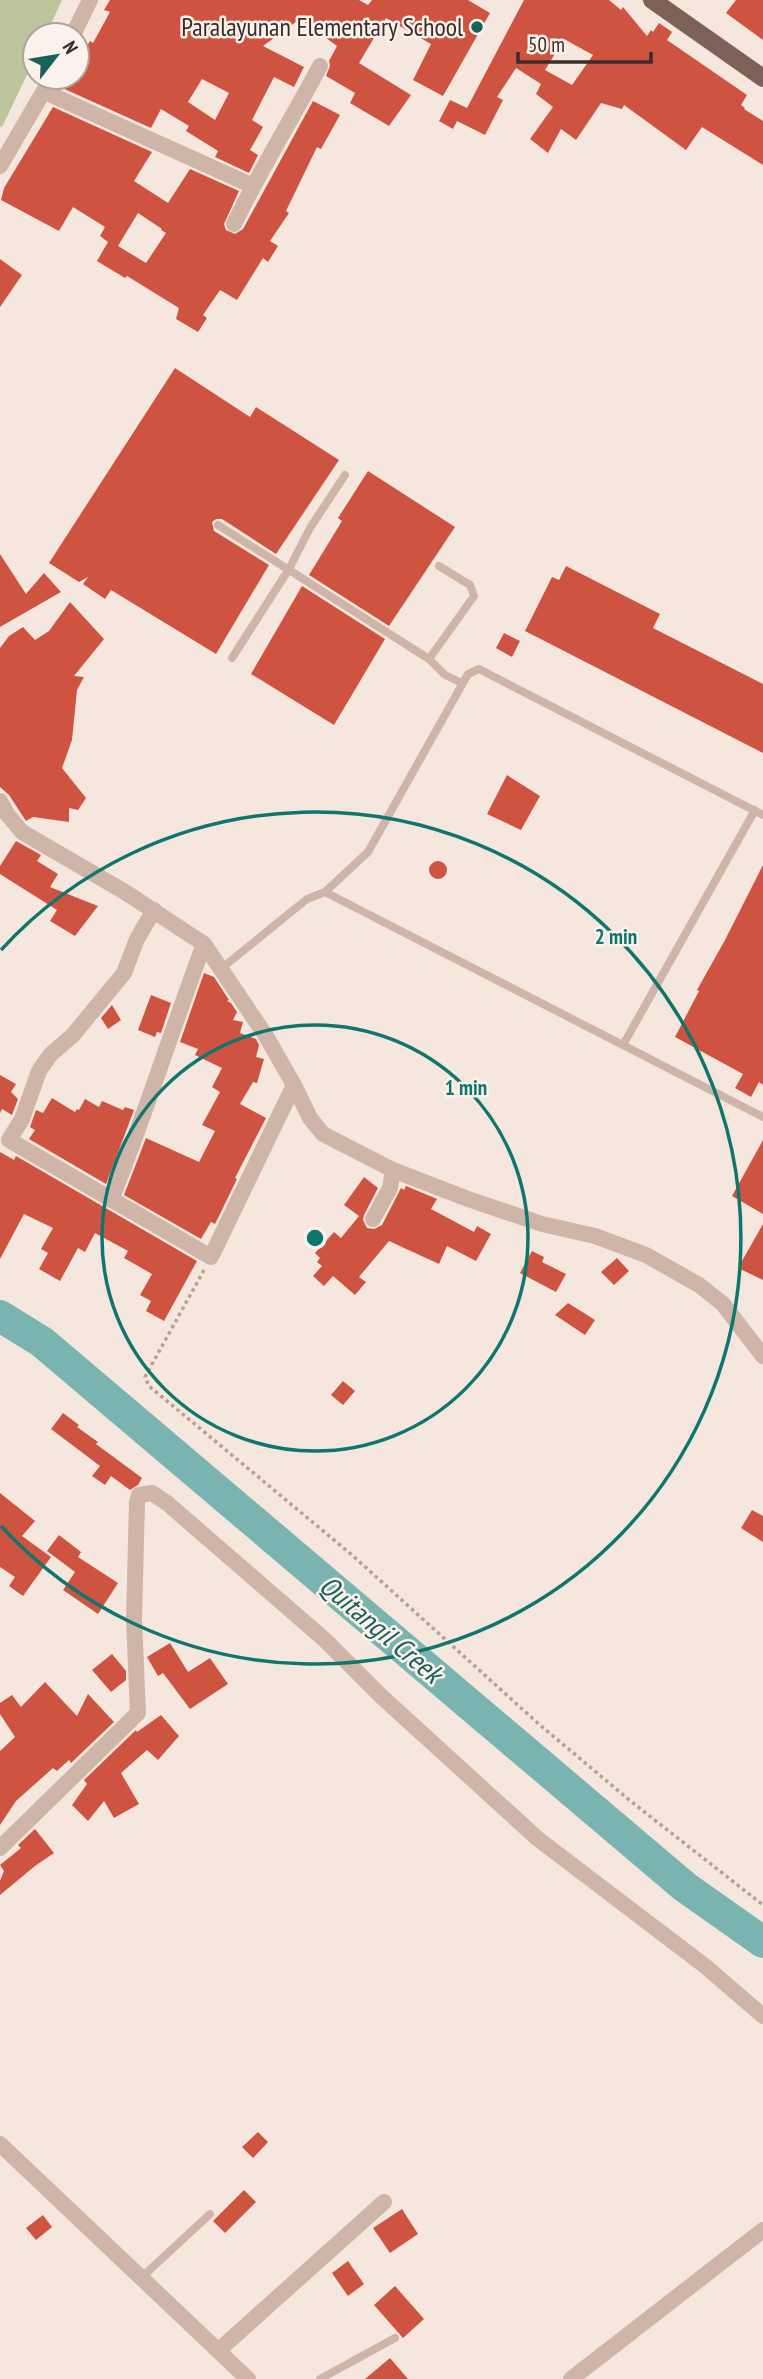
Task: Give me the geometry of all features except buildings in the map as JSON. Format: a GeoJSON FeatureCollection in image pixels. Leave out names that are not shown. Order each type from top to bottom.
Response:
{"type":"FeatureCollection","features":[{"type":"Feature","properties":{"kind":"main road"},"geometry":{"type":"LineString","coordinates":[[652,0],[763,78]]}},
{"type":"Feature","properties":{"kind":"street"},"geometry":{"type":"LineString","coordinates":[[80,21],[90,0]]}},
{"type":"Feature","properties":{"kind":"street"},"geometry":{"type":"LineString","coordinates":[[234,224],[320,66]]}},
{"type":"Feature","properties":{"kind":"street"},"geometry":{"type":"LineString","coordinates":[[0,166],[45,91]]}},
{"type":"Feature","properties":{"kind":"street"},"geometry":{"type":"LineString","coordinates":[[63,91],[253,186]]}},
{"type":"Feature","properties":{"kind":"street"},"geometry":{"type":"LineString","coordinates":[[0,801],[6,814],[22,832],[204,944],[266,1036],[310,1118],[323,1134],[393,1170],[468,1199],[542,1224],[595,1236],[646,1255],[699,1285],[723,1304],[763,1356]]}},
{"type":"Feature","properties":{"kind":"street"},"geometry":{"type":"LineString","coordinates":[[154,911],[137,939],[124,973],[73,1035],[50,1055],[39,1071],[22,1119],[4,1140],[211,1257],[294,1085]]}},
{"type":"Feature","properties":{"kind":"street"},"geometry":{"type":"LineString","coordinates":[[111,1200],[204,944]]}},
{"type":"Feature","properties":{"kind":"street"},"geometry":{"type":"LineString","coordinates":[[373,1219],[390,1188],[393,1170]]}},
{"type":"Feature","properties":{"kind":"street"},"geometry":{"type":"LineString","coordinates":[[0,1848],[138,1713],[134,1619],[137,1502],[139,1495],[152,1493],[325,1640],[382,1697],[538,1839],[705,1966],[763,2016]]}},
{"type":"Feature","properties":{"kind":"street"},"geometry":{"type":"LineString","coordinates":[[0,2144],[248,2379]]}},
{"type":"Feature","properties":{"kind":"street"},"geometry":{"type":"LineString","coordinates":[[219,2350],[384,2202]]}},
{"type":"Feature","properties":{"kind":"street"},"geometry":{"type":"LineString","coordinates":[[571,2379],[763,2230]]}},
{"type":"Feature","properties":{"kind":"lane"},"geometry":{"type":"LineString","coordinates":[[232,658],[345,475]]}},
{"type":"Feature","properties":{"kind":"lane"},"geometry":{"type":"LineString","coordinates":[[218,525],[429,659],[445,675],[463,684]]}},
{"type":"Feature","properties":{"kind":"lane"},"geometry":{"type":"LineString","coordinates":[[429,659],[474,596],[470,585],[439,566]]}},
{"type":"Feature","properties":{"kind":"lane"},"geometry":{"type":"LineString","coordinates":[[222,968],[307,898],[324,892],[368,852],[468,674],[479,669],[759,813],[623,1045]]}},
{"type":"Feature","properties":{"kind":"lane"},"geometry":{"type":"LineString","coordinates":[[324,892],[763,1117]]}},
{"type":"Feature","properties":{"kind":"lane"},"geometry":{"type":"LineString","coordinates":[[142,2277],[210,2214]]}},
{"type":"Feature","properties":{"kind":"lane"},"geometry":{"type":"LineString","coordinates":[[320,2379],[396,2338]]}},
{"type":"Feature","properties":{"kind":"path"},"geometry":{"type":"LineString","coordinates":[[211,1257],[145,1377],[149,1386],[352,1555],[541,1726],[628,1799],[763,1905]]}},
{"type":"Feature","properties":{"kind":"green space"},"geometry":{"type":"Polygon","coordinates":[[[0,0],[62,0],[52,21],[21,21],[21,87],[2,127],[0,0]]]}},
{"type":"Feature","properties":{"kind":"waterway","name":"Quitangil Creek"},"geometry":{"type":"LineString","coordinates":[[0,1316],[42,1342],[685,1887],[763,1942]]}},
{"type":"Feature","properties":{"kind":"place","name":"Paralayunan Elementary School"},"geometry":{"type":"Point","coordinates":[477,27]}}]}
